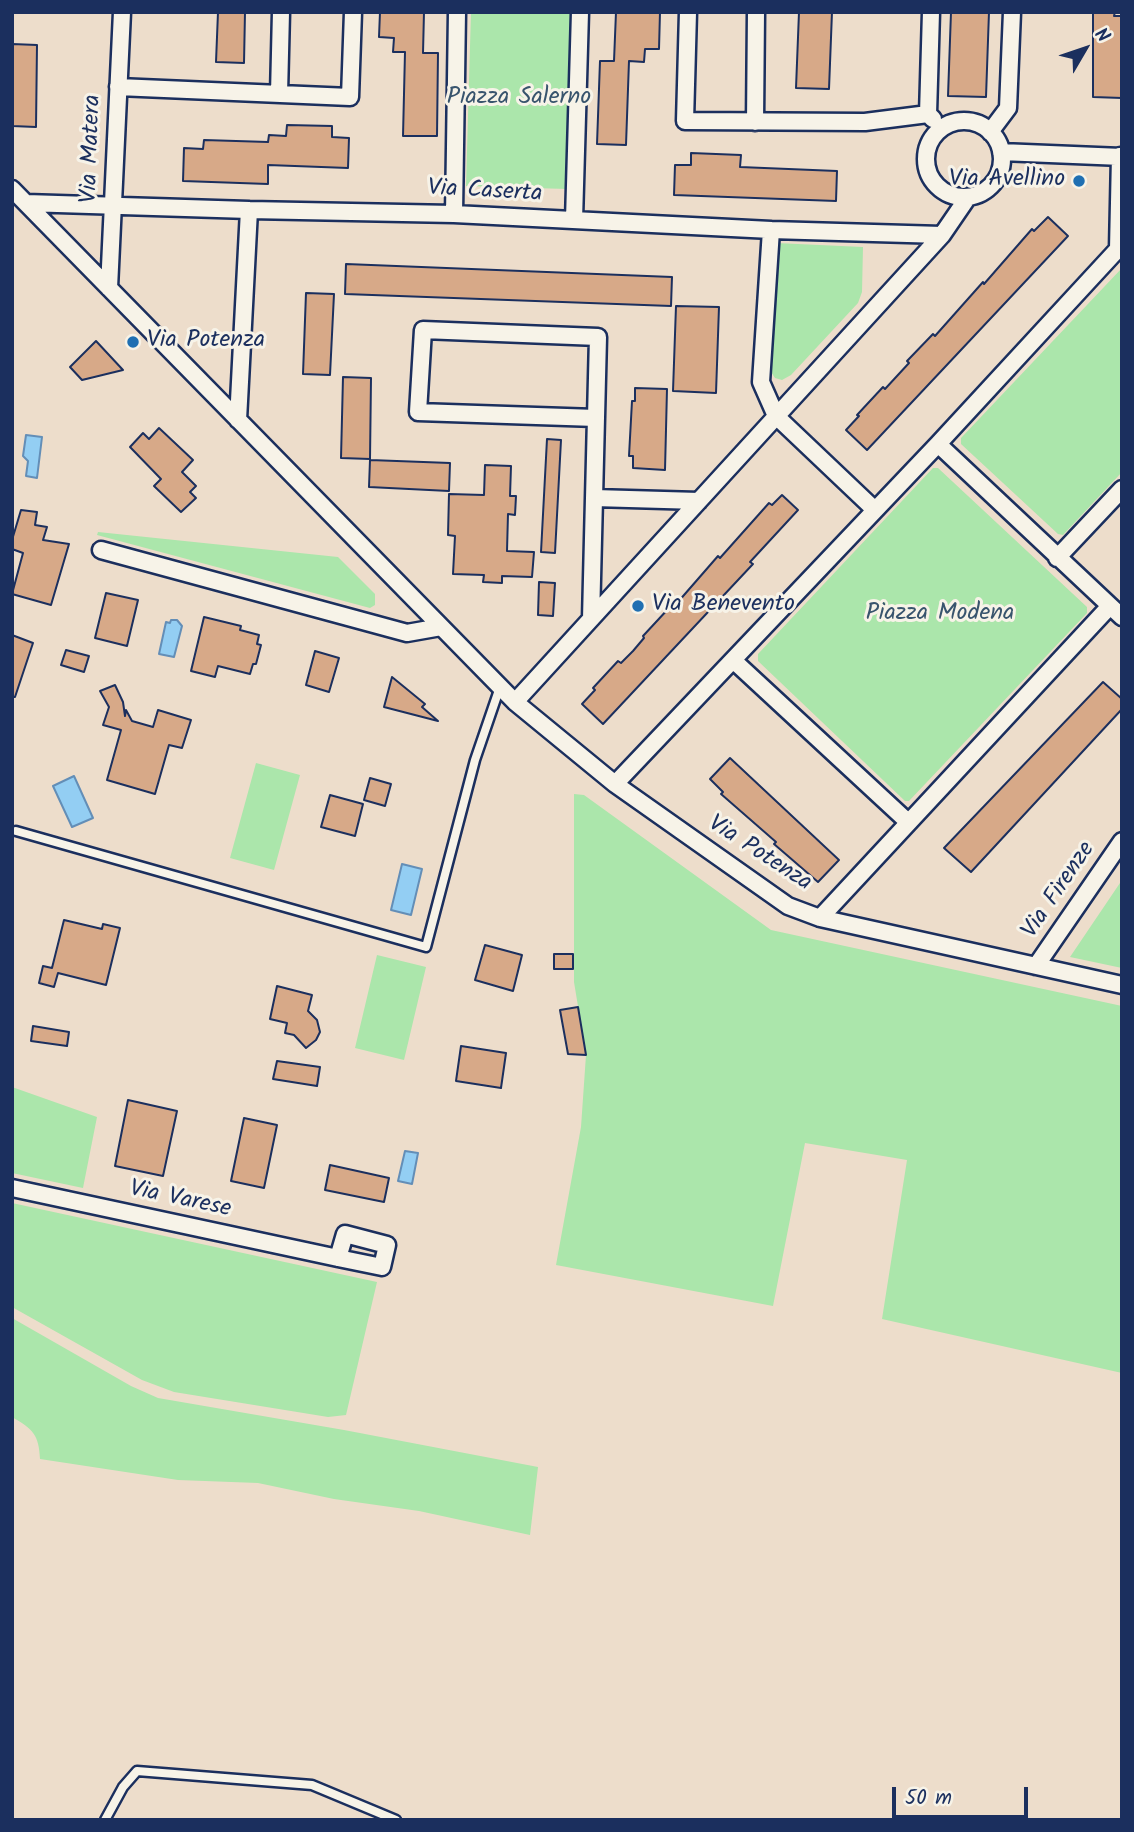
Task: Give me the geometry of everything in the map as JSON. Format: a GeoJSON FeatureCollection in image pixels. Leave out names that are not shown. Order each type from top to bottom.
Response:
{"type":"FeatureCollection","features":[{"type":"Feature","properties":{"kind":"street","name":"Via Matera"},"geometry":{"type":"LineString","coordinates":[[110,288],[122,12]]}},
{"type":"Feature","properties":{"kind":"street"},"geometry":{"type":"LineString","coordinates":[[279,94],[281,12]]}},
{"type":"Feature","properties":{"kind":"street"},"geometry":{"type":"LineString","coordinates":[[118,88],[350,97],[353,12]]}},
{"type":"Feature","properties":{"kind":"street"},"geometry":{"type":"LineString","coordinates":[[454,214],[457,12]]}},
{"type":"Feature","properties":{"kind":"street"},"geometry":{"type":"LineString","coordinates":[[574,220],[580,12]]}},
{"type":"Feature","properties":{"kind":"street"},"geometry":{"type":"LineString","coordinates":[[688,12],[685,121],[865,122],[928,114]]}},
{"type":"Feature","properties":{"kind":"street"},"geometry":{"type":"LineString","coordinates":[[755,122],[756,12]]}},
{"type":"Feature","properties":{"kind":"street"},"geometry":{"type":"LineString","coordinates":[[931,12],[928,114],[942,128]]}},
{"type":"Feature","properties":{"kind":"street"},"geometry":{"type":"LineString","coordinates":[[990,132],[1008,108],[1012,12]]}},
{"type":"Feature","properties":{"kind":"street"},"geometry":{"type":"LineString","coordinates":[[967,121],[979,124],[990,132],[1001,152],[1001,165],[998,177],[990,187],[980,194],[968,197],[956,196],[934,183],[926,160],[933,136],[954,122],[967,121]]}},
{"type":"Feature","properties":{"kind":"street"},"geometry":{"type":"LineString","coordinates":[[615,784],[1120,249],[1121,157],[1001,152]]}},
{"type":"Feature","properties":{"kind":"street","name":"Via Potenza"},"geometry":{"type":"LineString","coordinates":[[12,189],[515,702],[615,784],[788,906],[820,918],[1122,985]]}},
{"type":"Feature","properties":{"kind":"street"},"geometry":{"type":"LineString","coordinates":[[515,702],[942,235],[968,197]]}},
{"type":"Feature","properties":{"kind":"street","name":"Via Caserta"},"geometry":{"type":"LineString","coordinates":[[26,203],[454,214],[771,230],[942,235]]}},
{"type":"Feature","properties":{"kind":"street"},"geometry":{"type":"LineString","coordinates":[[238,420],[249,210]]}},
{"type":"Feature","properties":{"kind":"street"},"geometry":{"type":"LineString","coordinates":[[771,230],[761,382],[776,416],[876,510]]}},
{"type":"Feature","properties":{"kind":"street"},"geometry":{"type":"LineString","coordinates":[[591,619],[596,418],[598,337],[423,330],[418,412],[596,418]]}},
{"type":"Feature","properties":{"kind":"street"},"geometry":{"type":"LineString","coordinates":[[820,918],[908,822],[1115,612],[938,444]]}},
{"type":"Feature","properties":{"kind":"street"},"geometry":{"type":"LineString","coordinates":[[1057,558],[1122,489]]}},
{"type":"Feature","properties":{"kind":"street"},"geometry":{"type":"LineString","coordinates":[[594,498],[699,501]]}},
{"type":"Feature","properties":{"kind":"street"},"geometry":{"type":"LineString","coordinates":[[101,550],[407,633],[441,627]]}},
{"type":"Feature","properties":{"kind":"street"},"geometry":{"type":"LineString","coordinates":[[733,660],[908,822]]}},
{"type":"Feature","properties":{"kind":"street","name":"Via Firenze"},"geometry":{"type":"LineString","coordinates":[[1036,966],[1122,841]]}},
{"type":"Feature","properties":{"kind":"street","name":"Via Varese"},"geometry":{"type":"LineString","coordinates":[[12,1188],[338,1258]]}},
{"type":"Feature","properties":{"kind":"lane"},"geometry":{"type":"LineString","coordinates":[[16,831],[426,947],[475,760],[500,687]]}},
{"type":"Feature","properties":{"kind":"lane"},"geometry":{"type":"LineString","coordinates":[[105,1820],[123,1787],[137,1771],[312,1785],[396,1820]]}},
{"type":"Feature","properties":{"kind":"green space","name":"Piazza Salerno"},"geometry":{"type":"Polygon","coordinates":[[[471,12],[573,12],[567,189],[466,186],[471,12]]]}},
{"type":"Feature","properties":{"kind":"green space"},"geometry":{"type":"Polygon","coordinates":[[[776,243],[863,247],[862,292],[858,303],[791,375],[782,380],[775,378],[771,372],[776,243]]]}},
{"type":"Feature","properties":{"kind":"green space"},"geometry":{"type":"Polygon","coordinates":[[[1122,268],[1122,472],[1063,535],[1058,534],[961,444],[961,438],[1122,268]]]}},
{"type":"Feature","properties":{"kind":"green space","name":"Piazza Modena"},"geometry":{"type":"Polygon","coordinates":[[[933,468],[938,468],[1087,607],[1087,613],[909,801],[905,801],[758,661],[758,654],[933,468]]]}},
{"type":"Feature","properties":{"kind":"green space"},"geometry":{"type":"Polygon","coordinates":[[[98,532],[338,557],[375,594],[375,605],[370,608],[97,535],[98,532]]]}},
{"type":"Feature","properties":{"kind":"green space"},"geometry":{"type":"Polygon","coordinates":[[[256,763],[300,775],[274,870],[230,858],[256,763]]]}},
{"type":"Feature","properties":{"kind":"green space"},"geometry":{"type":"Polygon","coordinates":[[[574,794],[584,795],[771,930],[1122,1006],[1122,1373],[882,1319],[907,1160],[805,1143],[773,1306],[556,1265],[581,1127],[586,1055],[574,982],[574,794]]]}},
{"type":"Feature","properties":{"kind":"green space"},"geometry":{"type":"Polygon","coordinates":[[[1122,880],[1122,968],[1070,957],[1122,880]]]}},
{"type":"Feature","properties":{"kind":"green space"},"geometry":{"type":"Polygon","coordinates":[[[377,955],[426,967],[404,1060],[355,1048],[377,955]]]}},
{"type":"Feature","properties":{"kind":"green space"},"geometry":{"type":"Polygon","coordinates":[[[12,1087],[97,1117],[83,1188],[12,1173],[12,1087]]]}},
{"type":"Feature","properties":{"kind":"green space"},"geometry":{"type":"Polygon","coordinates":[[[12,1203],[377,1282],[346,1415],[328,1417],[174,1392],[142,1380],[12,1307],[12,1203]]]}},
{"type":"Feature","properties":{"kind":"green space"},"geometry":{"type":"Polygon","coordinates":[[[12,1318],[131,1386],[158,1398],[538,1467],[530,1535],[419,1511],[334,1499],[258,1483],[178,1480],[40,1459],[34,1434],[12,1417],[12,1318]]]}},
{"type":"Feature","properties":{"kind":"water"},"geometry":{"type":"Polygon","coordinates":[[[26,435],[42,437],[37,478],[26,476],[28,461],[23,456],[26,435]]]}},
{"type":"Feature","properties":{"kind":"water"},"geometry":{"type":"Polygon","coordinates":[[[171,620],[177,620],[182,626],[174,657],[159,654],[166,622],[170,623],[171,620]]]}},
{"type":"Feature","properties":{"kind":"water"},"geometry":{"type":"Polygon","coordinates":[[[74,776],[93,818],[72,827],[53,786],[74,776]]]}},
{"type":"Feature","properties":{"kind":"water"},"geometry":{"type":"Polygon","coordinates":[[[402,864],[422,869],[411,915],[391,910],[402,864]]]}},
{"type":"Feature","properties":{"kind":"water"},"geometry":{"type":"Polygon","coordinates":[[[405,1151],[418,1153],[412,1184],[398,1181],[405,1151]]]}},
{"type":"Feature","properties":{"kind":"building"},"geometry":{"type":"Polygon","coordinates":[[[218,12],[245,12],[244,63],[216,62],[218,12]]]}},
{"type":"Feature","properties":{"kind":"building"},"geometry":{"type":"Polygon","coordinates":[[[380,12],[424,12],[423,53],[438,53],[437,136],[403,136],[405,52],[393,52],[394,38],[379,37],[380,12]]]}},
{"type":"Feature","properties":{"kind":"building"},"geometry":{"type":"Polygon","coordinates":[[[616,12],[660,12],[659,49],[645,49],[644,62],[629,61],[626,145],[597,144],[600,61],[614,61],[616,12]]]}},
{"type":"Feature","properties":{"kind":"building"},"geometry":{"type":"Polygon","coordinates":[[[799,12],[832,12],[829,89],[796,88],[799,12]]]}},
{"type":"Feature","properties":{"kind":"building"},"geometry":{"type":"Polygon","coordinates":[[[951,12],[989,12],[986,97],[948,96],[951,12]]]}},
{"type":"Feature","properties":{"kind":"building"},"geometry":{"type":"Polygon","coordinates":[[[1093,12],[1115,12],[1114,16],[1122,16],[1122,98],[1093,97],[1093,12]]]}},
{"type":"Feature","properties":{"kind":"building"},"geometry":{"type":"Polygon","coordinates":[[[12,44],[37,45],[36,127],[12,126],[12,44]]]}},
{"type":"Feature","properties":{"kind":"building"},"geometry":{"type":"Polygon","coordinates":[[[287,125],[332,126],[332,137],[349,138],[348,168],[268,165],[268,184],[183,181],[184,148],[203,149],[204,140],[268,142],[269,135],[286,136],[287,125]]]}},
{"type":"Feature","properties":{"kind":"building"},"geometry":{"type":"Polygon","coordinates":[[[691,153],[741,155],[740,167],[837,171],[836,201],[674,195],[675,165],[691,165],[691,153]]]}},
{"type":"Feature","properties":{"kind":"building"},"geometry":{"type":"Polygon","coordinates":[[[1048,217],[1068,236],[867,450],[846,430],[859,416],[857,415],[883,387],[885,389],[909,363],[907,361],[933,334],[935,336],[983,282],[984,284],[1032,229],[1034,231],[1048,217]]]}},
{"type":"Feature","properties":{"kind":"building"},"geometry":{"type":"Polygon","coordinates":[[[346,264],[672,277],[671,306],[345,294],[346,264]]]}},
{"type":"Feature","properties":{"kind":"building"},"geometry":{"type":"Polygon","coordinates":[[[306,293],[334,294],[330,375],[303,374],[306,293]]]}},
{"type":"Feature","properties":{"kind":"building"},"geometry":{"type":"Polygon","coordinates":[[[676,306],[719,307],[716,393],[673,391],[676,306]]]}},
{"type":"Feature","properties":{"kind":"building"},"geometry":{"type":"Polygon","coordinates":[[[96,341],[123,370],[82,380],[70,367],[96,341]]]}},
{"type":"Feature","properties":{"kind":"building"},"geometry":{"type":"Polygon","coordinates":[[[343,377],[371,378],[370,459],[341,458],[343,377]]]}},
{"type":"Feature","properties":{"kind":"building"},"geometry":{"type":"Polygon","coordinates":[[[635,388],[667,389],[665,470],[633,468],[633,456],[629,456],[635,388]]]}},
{"type":"Feature","properties":{"kind":"building"},"geometry":{"type":"Polygon","coordinates":[[[159,428],[193,460],[182,472],[196,486],[190,492],[196,498],[181,512],[154,486],[161,479],[130,447],[143,433],[149,439],[159,428]]]}},
{"type":"Feature","properties":{"kind":"building"},"geometry":{"type":"Polygon","coordinates":[[[547,439],[561,440],[555,553],[541,552],[547,439]]]}},
{"type":"Feature","properties":{"kind":"building"},"geometry":{"type":"Polygon","coordinates":[[[370,460],[450,463],[449,491],[369,487],[370,460]]]}},
{"type":"Feature","properties":{"kind":"building"},"geometry":{"type":"Polygon","coordinates":[[[485,465],[511,466],[510,496],[516,496],[515,515],[508,514],[507,551],[534,552],[532,577],[502,576],[502,583],[483,582],[484,575],[453,574],[455,536],[448,535],[449,494],[484,495],[485,465]]]}},
{"type":"Feature","properties":{"kind":"building"},"geometry":{"type":"Polygon","coordinates":[[[782,495],[798,510],[750,562],[753,564],[603,724],[582,704],[595,690],[593,688],[618,661],[621,663],[633,651],[643,636],[669,608],[671,610],[769,503],[772,505],[782,495]]]}},
{"type":"Feature","properties":{"kind":"building"},"geometry":{"type":"Polygon","coordinates":[[[21,510],[37,512],[35,525],[47,527],[43,540],[69,544],[51,605],[12,594],[23,553],[12,549],[21,510]]]}},
{"type":"Feature","properties":{"kind":"building"},"geometry":{"type":"Polygon","coordinates":[[[539,582],[555,583],[553,616],[538,615],[539,582]]]}},
{"type":"Feature","properties":{"kind":"building"},"geometry":{"type":"Polygon","coordinates":[[[106,593],[138,600],[127,646],[95,638],[106,593]]]}},
{"type":"Feature","properties":{"kind":"building"},"geometry":{"type":"Polygon","coordinates":[[[204,617],[241,626],[240,630],[259,635],[257,644],[261,645],[250,674],[218,666],[215,677],[191,671],[204,617]]]}},
{"type":"Feature","properties":{"kind":"building"},"geometry":{"type":"Polygon","coordinates":[[[12,635],[33,643],[15,697],[12,697],[12,635]]]}},
{"type":"Feature","properties":{"kind":"building"},"geometry":{"type":"Polygon","coordinates":[[[66,650],[89,656],[84,672],[61,665],[66,650]]]}},
{"type":"Feature","properties":{"kind":"building"},"geometry":{"type":"Polygon","coordinates":[[[315,651],[339,658],[329,692],[306,685],[315,651]]]}},
{"type":"Feature","properties":{"kind":"building"},"geometry":{"type":"Polygon","coordinates":[[[392,677],[425,704],[422,707],[438,721],[384,707],[392,677]]]}},
{"type":"Feature","properties":{"kind":"building"},"geometry":{"type":"Polygon","coordinates":[[[1103,682],[1122,699],[1122,709],[971,872],[944,848],[1103,682]]]}},
{"type":"Feature","properties":{"kind":"building"},"geometry":{"type":"Polygon","coordinates":[[[115,685],[123,702],[125,716],[126,710],[132,721],[153,727],[158,710],[191,720],[182,748],[169,745],[155,794],[107,780],[121,730],[103,725],[109,707],[100,691],[115,685]]]}},
{"type":"Feature","properties":{"kind":"building"},"geometry":{"type":"Polygon","coordinates":[[[730,758],[839,860],[818,882],[721,794],[723,792],[710,779],[730,758]]]}},
{"type":"Feature","properties":{"kind":"building"},"geometry":{"type":"Polygon","coordinates":[[[370,778],[391,784],[385,806],[364,800],[370,778]]]}},
{"type":"Feature","properties":{"kind":"building"},"geometry":{"type":"Polygon","coordinates":[[[330,795],[363,804],[355,836],[321,827],[330,795]]]}},
{"type":"Feature","properties":{"kind":"building"},"geometry":{"type":"Polygon","coordinates":[[[64,920],[102,929],[103,924],[120,928],[106,985],[58,973],[54,987],[39,983],[43,966],[52,968],[64,920]]]}},
{"type":"Feature","properties":{"kind":"building"},"geometry":{"type":"Polygon","coordinates":[[[485,945],[522,955],[513,991],[475,980],[485,945]]]}},
{"type":"Feature","properties":{"kind":"building"},"geometry":{"type":"Polygon","coordinates":[[[554,954],[573,954],[573,969],[554,969],[554,954]]]}},
{"type":"Feature","properties":{"kind":"building"},"geometry":{"type":"Polygon","coordinates":[[[277,986],[312,995],[308,1011],[317,1020],[320,1032],[316,1040],[306,1048],[294,1035],[285,1033],[287,1023],[270,1019],[277,986]]]}},
{"type":"Feature","properties":{"kind":"building"},"geometry":{"type":"Polygon","coordinates":[[[578,1007],[586,1055],[568,1054],[560,1010],[578,1007]]]}},
{"type":"Feature","properties":{"kind":"building"},"geometry":{"type":"Polygon","coordinates":[[[33,1026],[69,1032],[67,1046],[31,1041],[33,1026]]]}},
{"type":"Feature","properties":{"kind":"building"},"geometry":{"type":"Polygon","coordinates":[[[461,1046],[506,1053],[501,1088],[456,1081],[461,1046]]]}},
{"type":"Feature","properties":{"kind":"building"},"geometry":{"type":"Polygon","coordinates":[[[277,1061],[320,1067],[317,1086],[273,1079],[277,1061]]]}},
{"type":"Feature","properties":{"kind":"building"},"geometry":{"type":"Polygon","coordinates":[[[128,1100],[177,1111],[163,1176],[115,1166],[128,1100]]]}},
{"type":"Feature","properties":{"kind":"building"},"geometry":{"type":"Polygon","coordinates":[[[244,1118],[277,1125],[264,1188],[231,1181],[244,1118]]]}},
{"type":"Feature","properties":{"kind":"building"},"geometry":{"type":"Polygon","coordinates":[[[330,1165],[389,1178],[384,1202],[325,1190],[330,1165]]]}},
{"type":"Feature","properties":{"kind":"place","name":"Via Avellino"},"geometry":{"type":"Point","coordinates":[1079,181]}},
{"type":"Feature","properties":{"kind":"place","name":"Via Potenza"},"geometry":{"type":"Point","coordinates":[133,342]}},
{"type":"Feature","properties":{"kind":"place","name":"Via Benevento"},"geometry":{"type":"Point","coordinates":[638,606]}}]}
